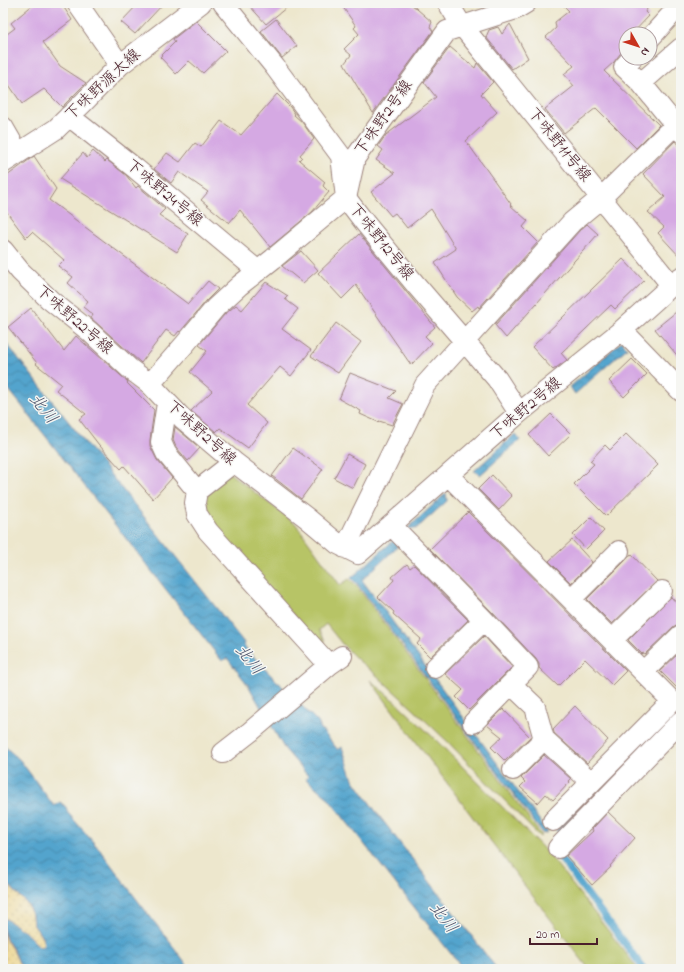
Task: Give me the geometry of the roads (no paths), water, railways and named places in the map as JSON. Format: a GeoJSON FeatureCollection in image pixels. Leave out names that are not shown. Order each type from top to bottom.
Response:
{"type":"FeatureCollection","features":[{"type":"Feature","properties":{"kind":"street"},"geometry":{"type":"LineString","coordinates":[[77,3],[120,65]]}},
{"type":"Feature","properties":{"kind":"street","name":"下味野源太線"},"geometry":{"type":"LineString","coordinates":[[10,158],[56,129],[120,65],[201,3]]}},
{"type":"Feature","properties":{"kind":"street","name":"下味野12号線"},"geometry":{"type":"LineString","coordinates":[[223,3],[275,67],[341,156],[346,198],[416,285],[498,379],[519,413]]}},
{"type":"Feature","properties":{"kind":"street","name":"下味野11号線"},"geometry":{"type":"LineString","coordinates":[[448,3],[462,26],[601,198],[676,281]]}},
{"type":"Feature","properties":{"kind":"street","name":"下味野2号線"},"geometry":{"type":"LineString","coordinates":[[346,198],[355,158],[447,31],[516,10],[526,3]]}},
{"type":"Feature","properties":{"kind":"street"},"geometry":{"type":"LineString","coordinates":[[658,29],[673,11]]}},
{"type":"Feature","properties":{"kind":"street"},"geometry":{"type":"LineString","coordinates":[[641,83],[681,48]]}},
{"type":"Feature","properties":{"kind":"street"},"geometry":{"type":"LineString","coordinates":[[345,548],[425,385],[572,222],[601,198],[678,128],[641,83],[624,67],[625,66]]}},
{"type":"Feature","properties":{"kind":"street","name":"下味野24号線"},"geometry":{"type":"LineString","coordinates":[[69,116],[136,169],[258,271]]}},
{"type":"Feature","properties":{"kind":"street"},"geometry":{"type":"LineString","coordinates":[[3,127],[10,158]]}},
{"type":"Feature","properties":{"kind":"street"},"geometry":{"type":"LineString","coordinates":[[150,384],[186,344],[216,307],[240,285],[346,198]]}},
{"type":"Feature","properties":{"kind":"street","name":"下味野22号線"},"geometry":{"type":"LineString","coordinates":[[3,250],[20,271],[50,300],[89,331],[150,384]]}},
{"type":"Feature","properties":{"kind":"street","name":"下味野2号線"},"geometry":{"type":"LineString","coordinates":[[150,384],[182,418],[234,462],[307,518],[338,544],[358,554],[519,413],[622,330],[676,281]]}},
{"type":"Feature","properties":{"kind":"street"},"geometry":{"type":"LineString","coordinates":[[622,330],[681,391]]}},
{"type":"Feature","properties":{"kind":"street"},"geometry":{"type":"LineString","coordinates":[[167,402],[162,442],[163,447],[166,453],[197,491]]}},
{"type":"Feature","properties":{"kind":"street"},"geometry":{"type":"LineString","coordinates":[[223,753],[336,660],[208,531],[197,514],[194,503],[197,491],[234,462]]}},
{"type":"Feature","properties":{"kind":"street"},"geometry":{"type":"LineString","coordinates":[[448,475],[672,701],[553,821]]}},
{"type":"Feature","properties":{"kind":"street"},"geometry":{"type":"LineString","coordinates":[[391,525],[528,667],[473,723]]}},
{"type":"Feature","properties":{"kind":"street"},"geometry":{"type":"LineString","coordinates":[[571,599],[619,551]]}},
{"type":"Feature","properties":{"kind":"street"},"geometry":{"type":"LineString","coordinates":[[612,640],[662,591]]}},
{"type":"Feature","properties":{"kind":"street"},"geometry":{"type":"LineString","coordinates":[[435,668],[484,620]]}},
{"type":"Feature","properties":{"kind":"street"},"geometry":{"type":"LineString","coordinates":[[643,672],[681,635]]}},
{"type":"Feature","properties":{"kind":"street"},"geometry":{"type":"LineString","coordinates":[[511,684],[535,707],[544,739],[591,782]]}},
{"type":"Feature","properties":{"kind":"street"},"geometry":{"type":"LineString","coordinates":[[558,848],[681,721]]}},
{"type":"Feature","properties":{"kind":"street"},"geometry":{"type":"LineString","coordinates":[[513,770],[544,739]]}},
{"type":"Feature","properties":{"kind":"water","name":"北川"},"geometry":{"type":"Polygon","coordinates":[[[3,339],[245,644],[243,645],[318,722],[321,729],[338,750],[342,747],[353,779],[377,813],[497,969],[463,969],[327,797],[306,779],[308,776],[284,748],[248,685],[227,658],[222,661],[3,382],[3,339]]]}},
{"type":"Feature","properties":{"kind":"water"},"geometry":{"type":"Polygon","coordinates":[[[622,341],[627,348],[575,394],[570,387],[622,341]]]}},
{"type":"Feature","properties":{"kind":"water"},"geometry":{"type":"Polygon","coordinates":[[[515,434],[520,440],[480,475],[474,471],[515,434]]]}},
{"type":"Feature","properties":{"kind":"water"},"geometry":{"type":"Polygon","coordinates":[[[446,493],[447,501],[416,529],[407,529],[446,493]]]}},
{"type":"Feature","properties":{"kind":"water"},"geometry":{"type":"Polygon","coordinates":[[[395,539],[397,547],[362,580],[548,832],[543,834],[351,578],[395,539]]]}},
{"type":"Feature","properties":{"kind":"water"},"geometry":{"type":"Polygon","coordinates":[[[3,745],[20,760],[54,806],[60,802],[66,807],[68,813],[100,850],[190,969],[22,969],[6,937],[3,920],[6,919],[25,932],[40,947],[44,944],[42,937],[33,924],[32,915],[28,905],[3,879],[3,745]]]}},
{"type":"Feature","properties":{"kind":"waterway"},"geometry":{"type":"LineString","coordinates":[[560,830],[681,706]]}},
{"type":"Feature","properties":{"kind":"waterway"},"geometry":{"type":"LineString","coordinates":[[561,859],[644,969]]}}]}
